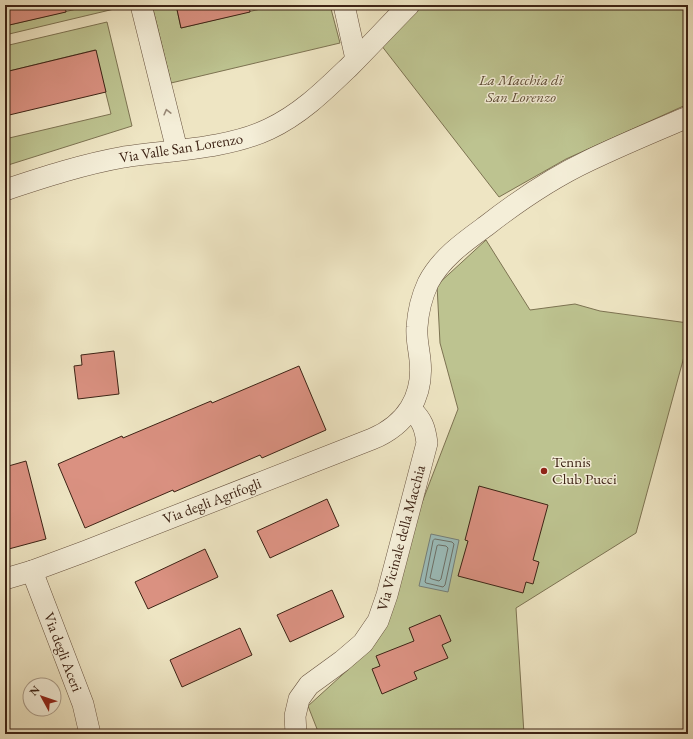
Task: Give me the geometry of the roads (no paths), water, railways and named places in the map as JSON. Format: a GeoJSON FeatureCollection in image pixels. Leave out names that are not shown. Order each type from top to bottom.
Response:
{"type":"FeatureCollection","features":[{"type":"Feature","properties":{"kind":"street"},"geometry":{"type":"LineString","coordinates":[[141,5],[176,150]]}},
{"type":"Feature","properties":{"kind":"street"},"geometry":{"type":"LineString","coordinates":[[344,5],[356,59]]}},
{"type":"Feature","properties":{"kind":"street","name":"Via Valle San Lorenzo"},"geometry":{"type":"LineString","coordinates":[[5,190],[60,172],[107,160],[230,142],[269,129],[283,122],[330,87],[409,5]]}},
{"type":"Feature","properties":{"kind":"street"},"geometry":{"type":"LineString","coordinates":[[411,409],[417,391],[420,370],[417,337],[419,311],[429,282],[447,257],[462,243],[501,214],[549,182],[588,161],[688,117]]}},
{"type":"Feature","properties":{"kind":"street","name":"Via degli Agrifogli"},"geometry":{"type":"LineString","coordinates":[[5,579],[32,571],[86,551],[381,435],[397,424],[411,409]]}},
{"type":"Feature","properties":{"kind":"street","name":"Via Vicinale della Macchia"},"geometry":{"type":"LineString","coordinates":[[296,734],[295,716],[299,699],[309,685],[342,661],[362,643],[378,621],[387,595],[427,443],[425,430],[420,418],[411,409]]}},
{"type":"Feature","properties":{"kind":"street","name":"Via degli Aceri"},"geometry":{"type":"LineString","coordinates":[[32,571],[83,704],[90,734]]}},
{"type":"Feature","properties":{"kind":"water"},"geometry":{"type":"Polygon","coordinates":[[[431,534],[459,540],[448,592],[419,586],[431,534]]]}},
{"type":"Feature","properties":{"kind":"place","name":"Tennis Club Pucci"},"geometry":{"type":"Point","coordinates":[544,471]}},
{"type":"Feature","properties":{"kind":"park label","name":"La Macchia di San Lorenzo"},"geometry":{"type":"Point","coordinates":[521,88]}}]}
